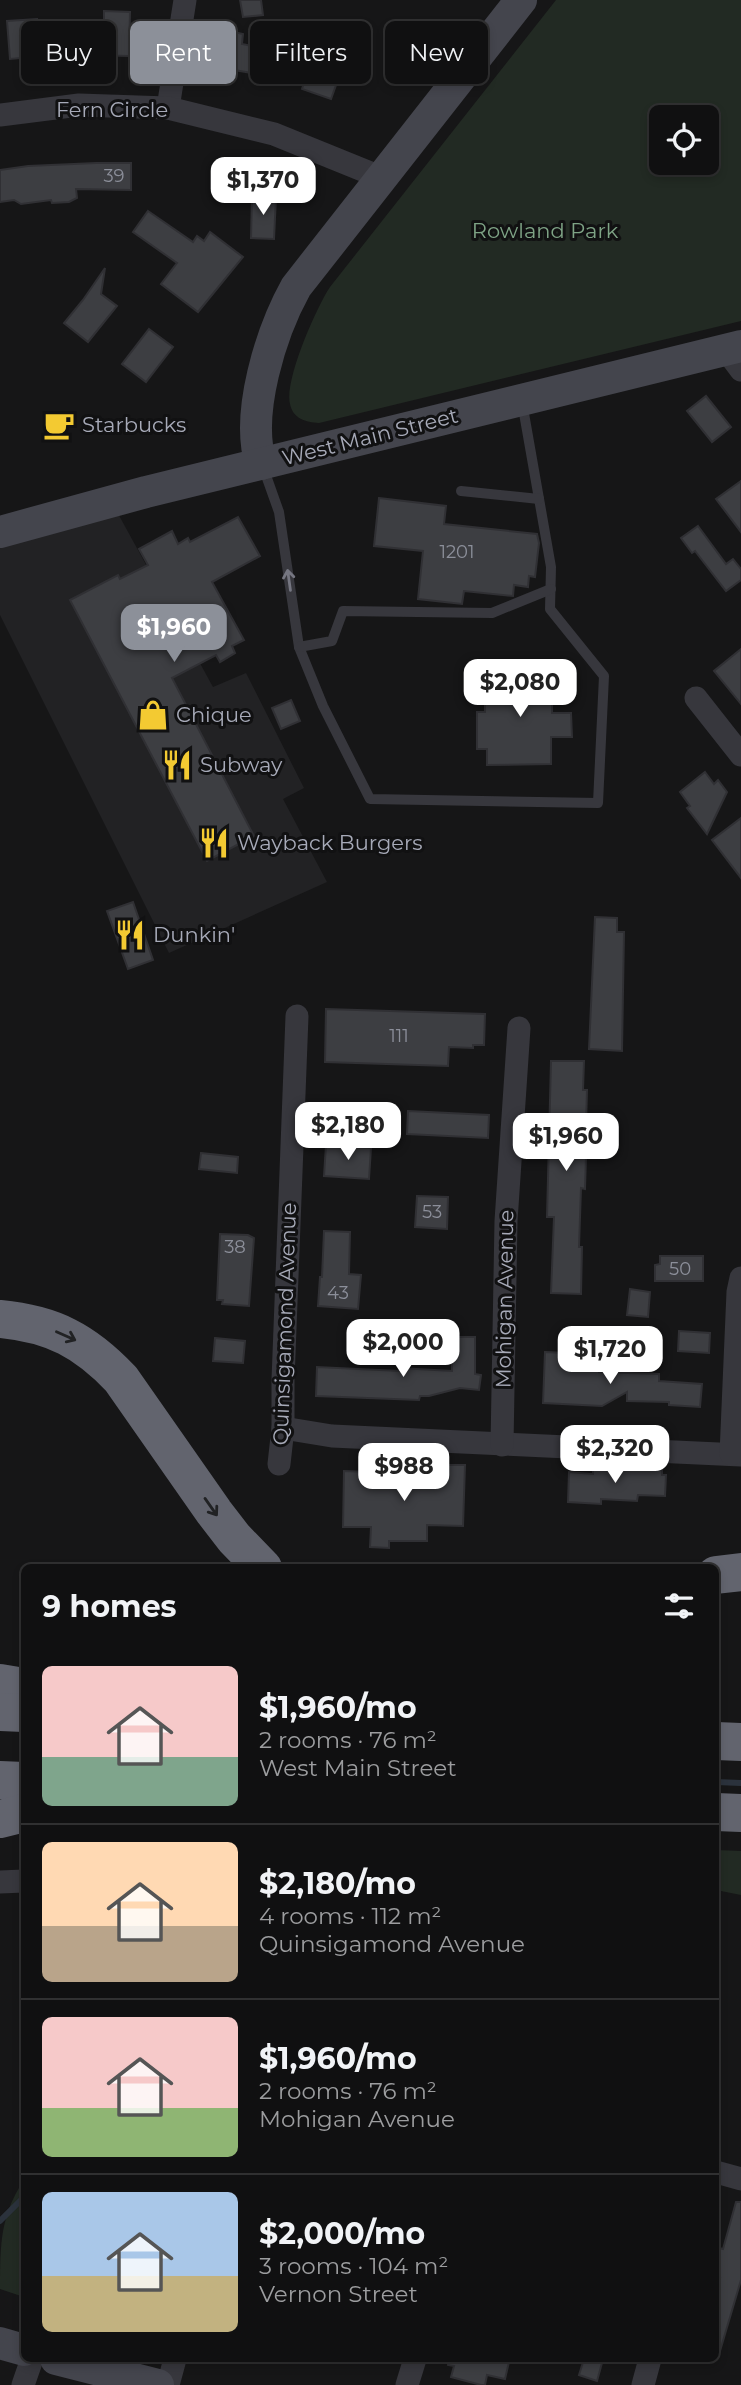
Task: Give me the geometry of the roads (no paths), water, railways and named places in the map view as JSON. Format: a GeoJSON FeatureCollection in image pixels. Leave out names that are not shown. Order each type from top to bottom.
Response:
{"type":"FeatureCollection","features":[{"type":"Feature","properties":{"kind":"highway"},"geometry":{"type":"LineString","coordinates":[[0,1319],[22,1321],[51,1329],[76,1340],[100,1358],[121,1379],[233,1538],[259,1564]]}},
{"type":"Feature","properties":{"kind":"highway"},"geometry":{"type":"LineString","coordinates":[[719,1575],[741,1572]]}},
{"type":"Feature","properties":{"kind":"highway"},"geometry":{"type":"LineString","coordinates":[[0,1683],[21,1686]]}},
{"type":"Feature","properties":{"kind":"highway"},"geometry":{"type":"LineString","coordinates":[[0,1712],[21,1713]]}},
{"type":"Feature","properties":{"kind":"highway"},"geometry":{"type":"LineString","coordinates":[[719,1741],[741,1742]]}},
{"type":"Feature","properties":{"kind":"highway"},"geometry":{"type":"LineString","coordinates":[[0,1780],[21,1781]]}},
{"type":"Feature","properties":{"kind":"highway"},"geometry":{"type":"LineString","coordinates":[[719,1812],[741,1813]]}},
{"type":"Feature","properties":{"kind":"highway"},"geometry":{"type":"LineString","coordinates":[[0,1819],[21,1814]]}},
{"type":"Feature","properties":{"kind":"main road"},"geometry":{"type":"LineString","coordinates":[[261,464],[258,445],[260,400],[271,346],[285,309],[301,279],[521,0]]}},
{"type":"Feature","properties":{"kind":"main road","name":"West Main Street"},"geometry":{"type":"LineString","coordinates":[[0,532],[76,509],[522,400],[736,355]]}},
{"type":"Feature","properties":{"kind":"main road"},"geometry":{"type":"LineString","coordinates":[[0,2343],[21,2349]]}},
{"type":"Feature","properties":{"kind":"main road"},"geometry":{"type":"LineString","coordinates":[[67,2362],[158,2385]]}},
{"type":"Feature","properties":{"kind":"street"},"geometry":{"type":"LineString","coordinates":[[168,108],[185,0]]}},
{"type":"Feature","properties":{"kind":"street","name":"Fern Circle"},"geometry":{"type":"LineString","coordinates":[[0,115],[79,105],[168,108],[274,134],[380,177]]}},
{"type":"Feature","properties":{"kind":"street"},"geometry":{"type":"LineString","coordinates":[[696,698],[741,755]]}},
{"type":"Feature","properties":{"kind":"street","name":"Quinsigamond Avenue"},"geometry":{"type":"LineString","coordinates":[[279,1464],[283,1428],[297,1016]]}},
{"type":"Feature","properties":{"kind":"street","name":"Mohigan Avenue"},"geometry":{"type":"LineString","coordinates":[[502,1445],[506,1221],[519,1028]]}},
{"type":"Feature","properties":{"kind":"street"},"geometry":{"type":"LineString","coordinates":[[283,1428],[332,1436],[736,1455],[738,1292],[741,1278]]}},
{"type":"Feature","properties":{"kind":"street"},"geometry":{"type":"LineString","coordinates":[[0,1882],[21,1881]]}},
{"type":"Feature","properties":{"kind":"street"},"geometry":{"type":"LineString","coordinates":[[719,2173],[741,2179]]}},
{"type":"Feature","properties":{"kind":"street"},"geometry":{"type":"LineString","coordinates":[[23,2385],[31,2362]]}},
{"type":"Feature","properties":{"kind":"street"},"geometry":{"type":"LineString","coordinates":[[168,2385],[174,2362]]}},
{"type":"Feature","properties":{"kind":"street"},"geometry":{"type":"LineString","coordinates":[[407,2385],[414,2362]]}},
{"type":"Feature","properties":{"kind":"street"},"geometry":{"type":"LineString","coordinates":[[643,2385],[649,2362]]}},
{"type":"Feature","properties":{"kind":"lane"},"geometry":{"type":"LineString","coordinates":[[261,464],[279,512],[299,647],[323,706],[370,799],[598,803],[604,676],[551,609],[551,567],[522,400]]}},
{"type":"Feature","properties":{"kind":"lane"},"geometry":{"type":"LineString","coordinates":[[461,491],[539,499]]}},
{"type":"Feature","properties":{"kind":"lane"},"geometry":{"type":"LineString","coordinates":[[299,647],[332,641],[343,611],[492,613],[551,589]]}},
{"type":"Feature","properties":{"kind":"waterway"},"geometry":{"type":"LineString","coordinates":[[719,1782],[741,1783]]}},
{"type":"Feature","properties":{"kind":"waterway"},"geometry":{"type":"LineString","coordinates":[[0,2221],[21,2200]]}},
{"type":"Feature","properties":{"kind":"place","name":"Starbucks"},"geometry":{"type":"Point","coordinates":[59,425]}},
{"type":"Feature","properties":{"kind":"place","name":"Chique"},"geometry":{"type":"Point","coordinates":[153,715]}},
{"type":"Feature","properties":{"kind":"place","name":"Subway"},"geometry":{"type":"Point","coordinates":[177,765]}},
{"type":"Feature","properties":{"kind":"place","name":"Wayback Burgers"},"geometry":{"type":"Point","coordinates":[214,843]}},
{"type":"Feature","properties":{"kind":"place","name":"Dunkin'"},"geometry":{"type":"Point","coordinates":[130,935]}},
{"type":"Feature","properties":{"kind":"park label","name":"Rowland Park"},"geometry":{"type":"Point","coordinates":[545,231]}}]}
